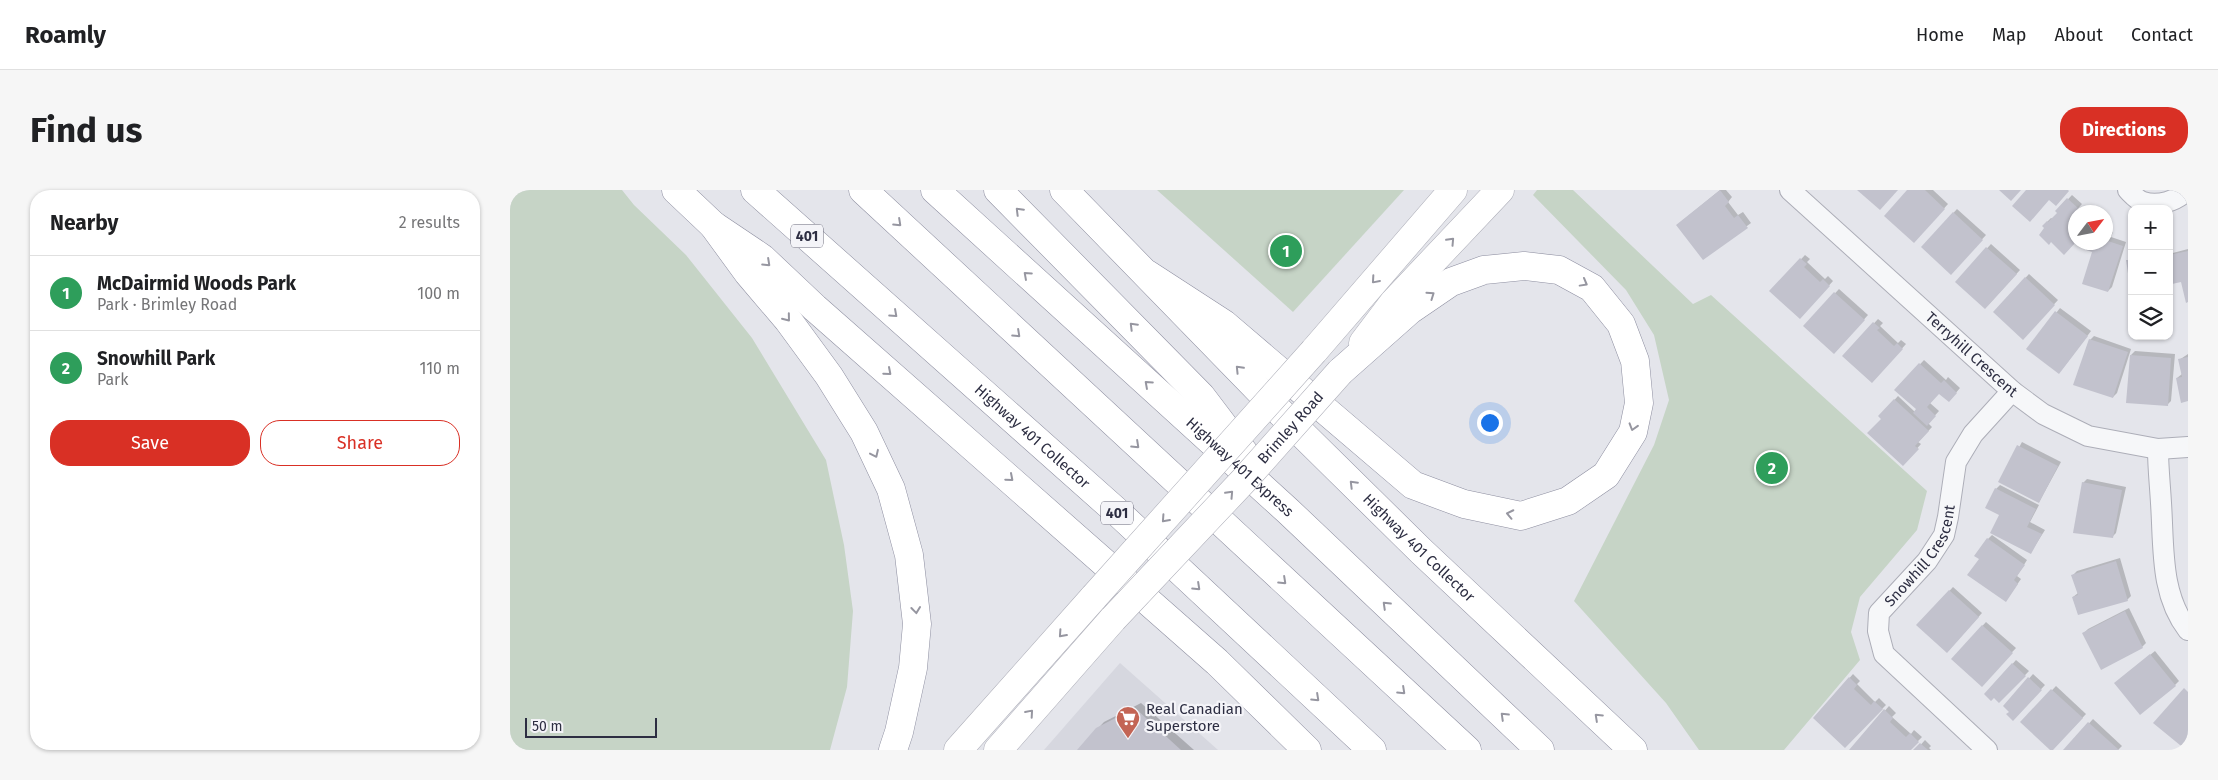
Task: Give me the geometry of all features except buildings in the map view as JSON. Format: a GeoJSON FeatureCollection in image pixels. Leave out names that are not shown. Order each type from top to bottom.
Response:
{"type":"FeatureCollection","features":[{"type":"Feature","properties":{"kind":"main road"},"geometry":{"type":"LineString","coordinates":[[676,190],[712,225],[830,376],[864,432],[891,489],[909,556],[917,624],[912,668],[899,732],[893,750]]}},
{"type":"Feature","properties":{"kind":"main road","name":"Highway 401 Collector"},"geometry":{"type":"LineString","coordinates":[[755,190],[1114,510],[1372,750]]}},
{"type":"Feature","properties":{"kind":"main road"},"geometry":{"type":"LineString","coordinates":[[863,190],[1467,750]]}},
{"type":"Feature","properties":{"kind":"main road","name":"Highway 401 Express"},"geometry":{"type":"LineString","coordinates":[[935,190],[1288,511],[1540,750]]}},
{"type":"Feature","properties":{"kind":"main road"},"geometry":{"type":"LineString","coordinates":[[998,190],[1202,396],[1288,511]]}},
{"type":"Feature","properties":{"kind":"main road","name":"Highway 401 Collector"},"geometry":{"type":"LineString","coordinates":[[1064,190],[1286,418],[1421,551],[1633,750]]}},
{"type":"Feature","properties":{"kind":"main road"},"geometry":{"type":"LineString","coordinates":[[958,750],[1314,351],[1454,190]]}},
{"type":"Feature","properties":{"kind":"main road","name":"Brimley Road"},"geometry":{"type":"LineString","coordinates":[[998,750],[1113,619],[1245,479],[1340,372],[1394,302],[1500,190]]}},
{"type":"Feature","properties":{"kind":"main road"},"geometry":{"type":"LineString","coordinates":[[712,225],[762,258],[815,308],[1217,662],[1308,750]]}},
{"type":"Feature","properties":{"kind":"main road"},"geometry":{"type":"LineString","coordinates":[[1147,274],[1224,324],[1413,485],[1464,504],[1521,516],[1568,501],[1606,475],[1633,432],[1639,403],[1634,361],[1622,324],[1592,288],[1559,270],[1524,266],[1484,270],[1450,282],[1410,310],[1340,372]]}},
{"type":"Feature","properties":{"kind":"street","name":"Terryhill Crescent"},"geometry":{"type":"LineString","coordinates":[[1790,190],[2012,391],[2043,414],[2088,436],[2158,449],[2188,448]]}},
{"type":"Feature","properties":{"kind":"street"},"geometry":{"type":"LineString","coordinates":[[2128,190],[2144,202],[2171,202],[2187,190]]}},
{"type":"Feature","properties":{"kind":"street","name":"Snowhill Crescent"},"geometry":{"type":"LineString","coordinates":[[1987,750],[1884,654],[1878,631],[1879,613],[1927,561],[1944,535],[1956,462],[1973,434],[2012,391]]}},
{"type":"Feature","properties":{"kind":"street"},"geometry":{"type":"LineString","coordinates":[[2158,449],[2161,537],[2170,600],[2188,630]]}},
{"type":"Feature","properties":{"kind":"shaded area"},"geometry":{"type":"Polygon","coordinates":[[[1120,663],[1218,750],[1044,750],[1120,663]]]}},
{"type":"Feature","properties":{"kind":"green space"},"geometry":{"type":"Polygon","coordinates":[[[510,190],[622,190],[634,205],[686,255],[752,338],[826,460],[844,545],[853,611],[847,687],[830,750],[510,750],[510,190]]]}},
{"type":"Feature","properties":{"kind":"green space"},"geometry":{"type":"Polygon","coordinates":[[[1157,190],[1404,190],[1293,312],[1157,190]]]}},
{"type":"Feature","properties":{"kind":"green space"},"geometry":{"type":"Polygon","coordinates":[[[1537,190],[1573,190],[1693,304],[1711,295],[1927,491],[1917,530],[1860,597],[1851,632],[1860,660],[1784,750],[1699,750],[1666,703],[1574,601],[1654,445],[1669,400],[1654,335],[1626,290],[1533,195],[1537,190]]]}},
{"type":"Feature","properties":{"kind":"place","name":"McDairmid Woods Park"},"geometry":{"type":"Point","coordinates":[1286,251]}},
{"type":"Feature","properties":{"kind":"place","name":"Snowhill Park"},"geometry":{"type":"Point","coordinates":[1772,468]}},
{"type":"Feature","properties":{"kind":"place","name":"Real Canadian Superstore"},"geometry":{"type":"Point","coordinates":[1128,739]}}]}
